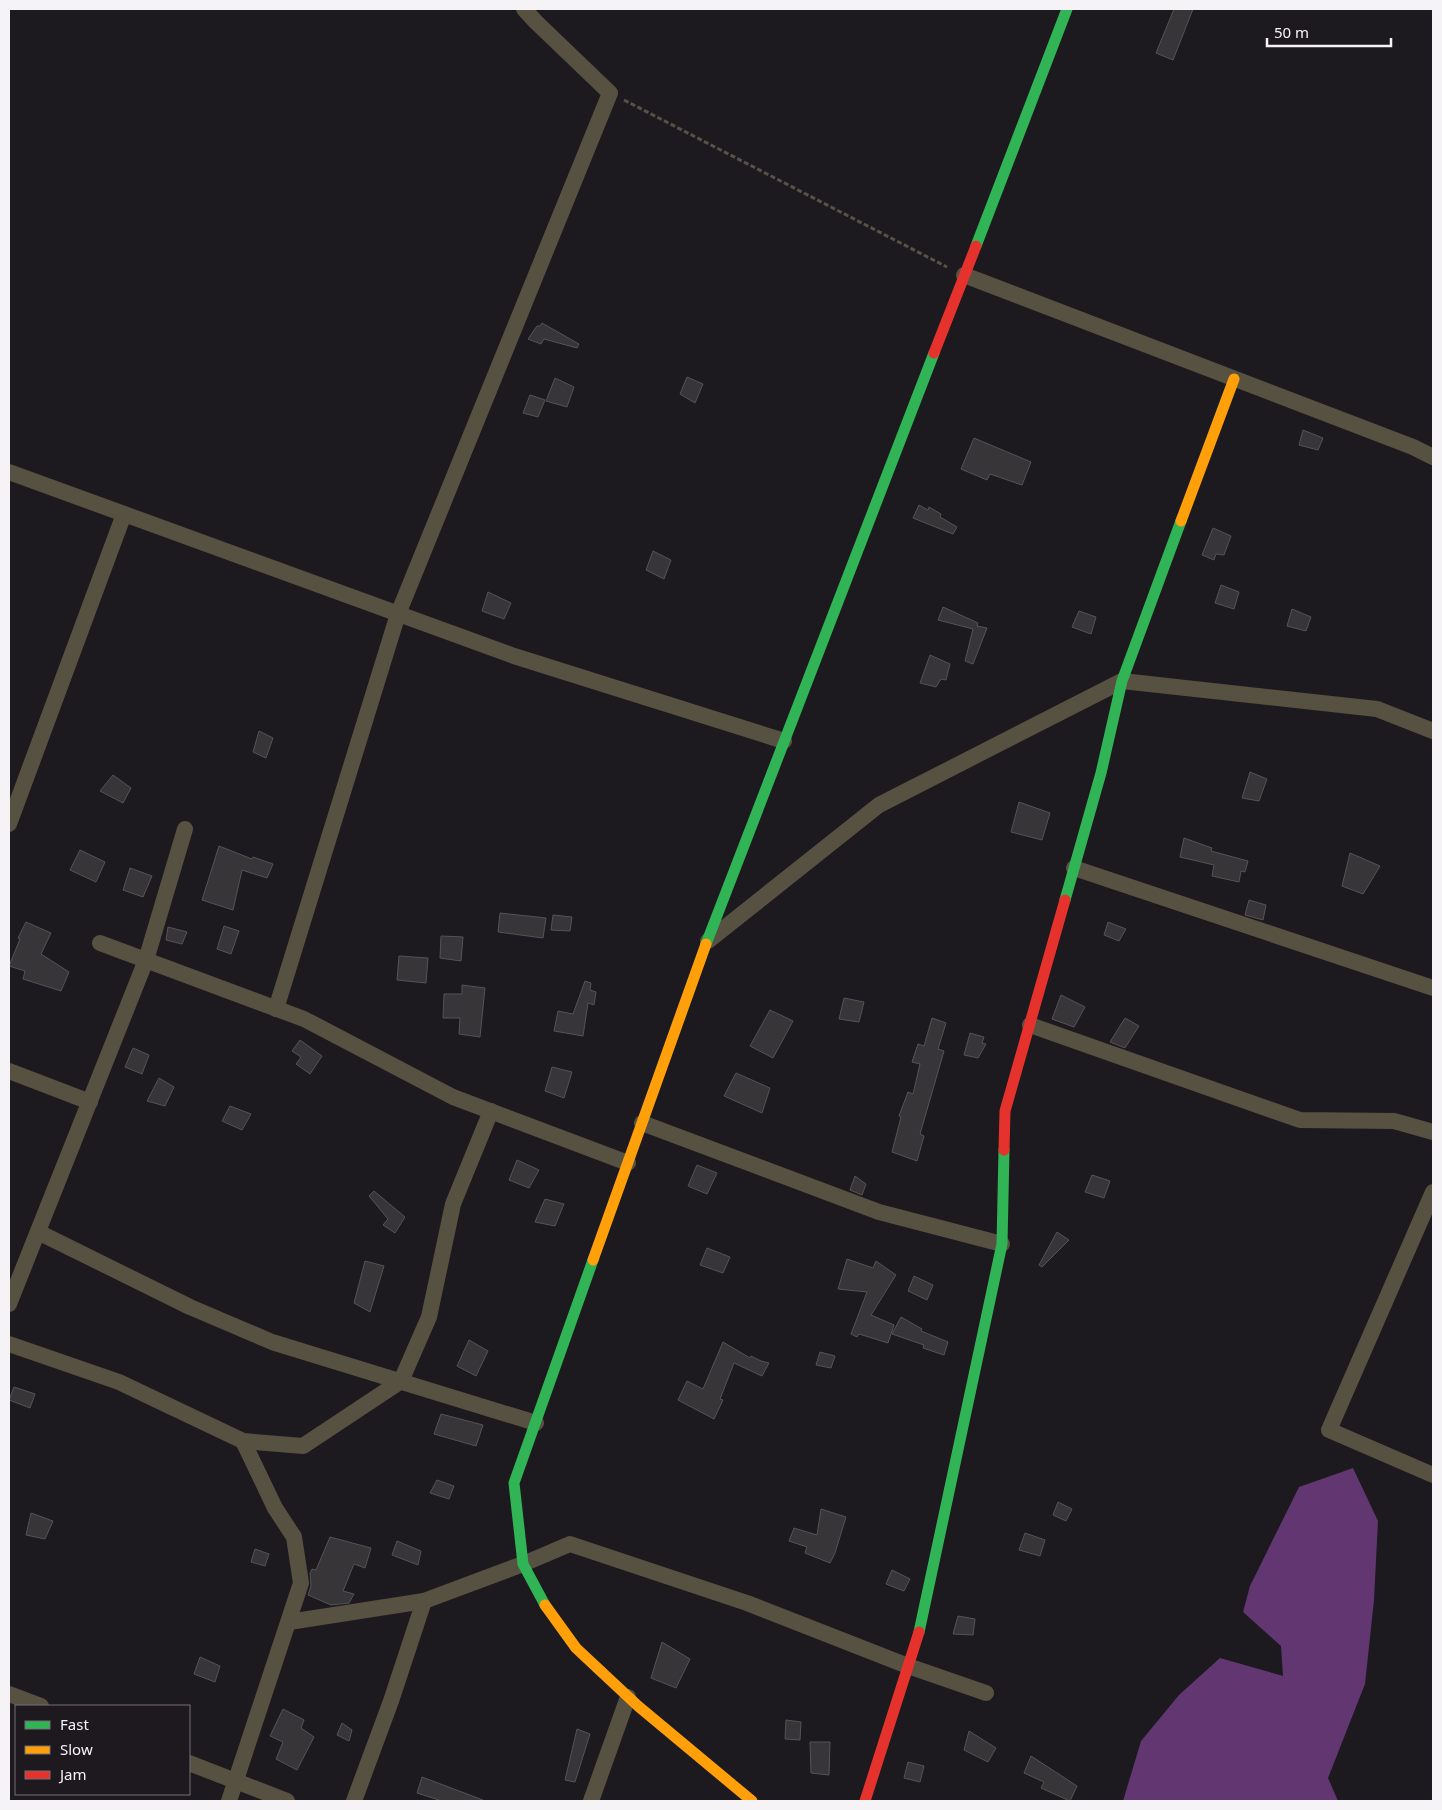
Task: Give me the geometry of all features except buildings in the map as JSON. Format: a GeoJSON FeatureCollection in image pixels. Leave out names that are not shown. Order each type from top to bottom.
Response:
{"type":"FeatureCollection","features":[{"type":"Feature","properties":{"kind":"main road"},"geometry":{"type":"LineString","coordinates":[[752,1801],[628,1696],[576,1648],[542,1599],[523,1564],[514,1483],[707,942],[1067,9]]}},
{"type":"Feature","properties":{"kind":"main road"},"geometry":{"type":"LineString","coordinates":[[865,1801],[920,1629],[1002,1244],[1005,1111],[1101,772],[1122,681],[1234,379]]}},
{"type":"Feature","properties":{"kind":"street"},"geometry":{"type":"LineString","coordinates":[[276,1008],[398,614],[610,93],[524,9]]}},
{"type":"Feature","properties":{"kind":"street"},"geometry":{"type":"LineString","coordinates":[[964,276],[1433,457]]}},
{"type":"Feature","properties":{"kind":"street"},"geometry":{"type":"LineString","coordinates":[[9,472],[514,656],[784,741]]}},
{"type":"Feature","properties":{"kind":"street"},"geometry":{"type":"LineString","coordinates":[[9,824],[124,514]]}},
{"type":"Feature","properties":{"kind":"street"},"geometry":{"type":"LineString","coordinates":[[707,942],[879,805],[1122,681],[1377,709],[1433,731]]}},
{"type":"Feature","properties":{"kind":"street"},"geometry":{"type":"LineString","coordinates":[[9,1304],[146,960],[185,829]]}},
{"type":"Feature","properties":{"kind":"street"},"geometry":{"type":"LineString","coordinates":[[1074,868],[1433,988]]}},
{"type":"Feature","properties":{"kind":"street"},"geometry":{"type":"LineString","coordinates":[[100,943],[304,1019],[453,1097],[628,1163]]}},
{"type":"Feature","properties":{"kind":"street"},"geometry":{"type":"LineString","coordinates":[[1030,1025],[1300,1120],[1394,1122],[1433,1132]]}},
{"type":"Feature","properties":{"kind":"street"},"geometry":{"type":"LineString","coordinates":[[9,1071],[90,1102]]}},
{"type":"Feature","properties":{"kind":"street"},"geometry":{"type":"LineString","coordinates":[[9,1344],[119,1382],[244,1441],[303,1446],[401,1381],[429,1317],[453,1204],[491,1111]]}},
{"type":"Feature","properties":{"kind":"street"},"geometry":{"type":"LineString","coordinates":[[642,1123],[879,1212],[1002,1244]]}},
{"type":"Feature","properties":{"kind":"street"},"geometry":{"type":"LineString","coordinates":[[1433,1192],[1329,1430],[1433,1475]]}},
{"type":"Feature","properties":{"kind":"street"},"geometry":{"type":"LineString","coordinates":[[38,1232],[190,1307],[272,1342],[536,1423]]}},
{"type":"Feature","properties":{"kind":"street"},"geometry":{"type":"LineString","coordinates":[[229,1801],[301,1583],[294,1537],[275,1508],[244,1441]]}},
{"type":"Feature","properties":{"kind":"street"},"geometry":{"type":"LineString","coordinates":[[289,1622],[424,1601],[523,1564],[570,1544],[748,1602],[908,1666],[986,1693]]}},
{"type":"Feature","properties":{"kind":"street"},"geometry":{"type":"LineString","coordinates":[[354,1801],[424,1601]]}},
{"type":"Feature","properties":{"kind":"street"},"geometry":{"type":"LineString","coordinates":[[9,1694],[38,1705]]}},
{"type":"Feature","properties":{"kind":"street"},"geometry":{"type":"LineString","coordinates":[[591,1801],[628,1696]]}},
{"type":"Feature","properties":{"kind":"street"},"geometry":{"type":"LineString","coordinates":[[190,1763],[287,1801]]}},
{"type":"Feature","properties":{"kind":"path"},"geometry":{"type":"LineString","coordinates":[[610,93],[964,276]]}},
{"type":"Feature","properties":{"kind":"shaded area"},"geometry":{"type":"Polygon","coordinates":[[[1353,1468],[1378,1521],[1374,1600],[1365,1684],[1328,1778],[1338,1801],[1123,1801],[1141,1741],[1179,1695],[1220,1658],[1283,1676],[1281,1646],[1243,1612],[1250,1586],[1299,1487],[1353,1468]]]}},
{"type":"Feature","properties":{"kind":"traffic: fast"},"geometry":{"type":"LineString","coordinates":[[976,246],[1067,9]]}},
{"type":"Feature","properties":{"kind":"traffic: fast"},"geometry":{"type":"LineString","coordinates":[[706,944],[934,353]]}},
{"type":"Feature","properties":{"kind":"traffic: fast"},"geometry":{"type":"LineString","coordinates":[[1065,900],[1101,773],[1122,681],[1181,521]]}},
{"type":"Feature","properties":{"kind":"traffic: fast"},"geometry":{"type":"LineString","coordinates":[[919,1632],[1002,1244],[1004,1150]]}},
{"type":"Feature","properties":{"kind":"traffic: fast"},"geometry":{"type":"LineString","coordinates":[[545,1605],[523,1564],[514,1483],[593,1260]]}},
{"type":"Feature","properties":{"kind":"traffic: slow"},"geometry":{"type":"LineString","coordinates":[[1181,521],[1234,379]]}},
{"type":"Feature","properties":{"kind":"traffic: slow"},"geometry":{"type":"LineString","coordinates":[[593,1260],[706,944]]}},
{"type":"Feature","properties":{"kind":"traffic: slow"},"geometry":{"type":"LineString","coordinates":[[545,1605],[576,1648],[638,1706],[752,1801]]}},
{"type":"Feature","properties":{"kind":"traffic: jam"},"geometry":{"type":"LineString","coordinates":[[934,353],[976,246]]}},
{"type":"Feature","properties":{"kind":"traffic: jam"},"geometry":{"type":"LineString","coordinates":[[1004,1150],[1005,1111],[1065,900]]}},
{"type":"Feature","properties":{"kind":"traffic: jam"},"geometry":{"type":"LineString","coordinates":[[865,1801],[919,1632]]}}]}
